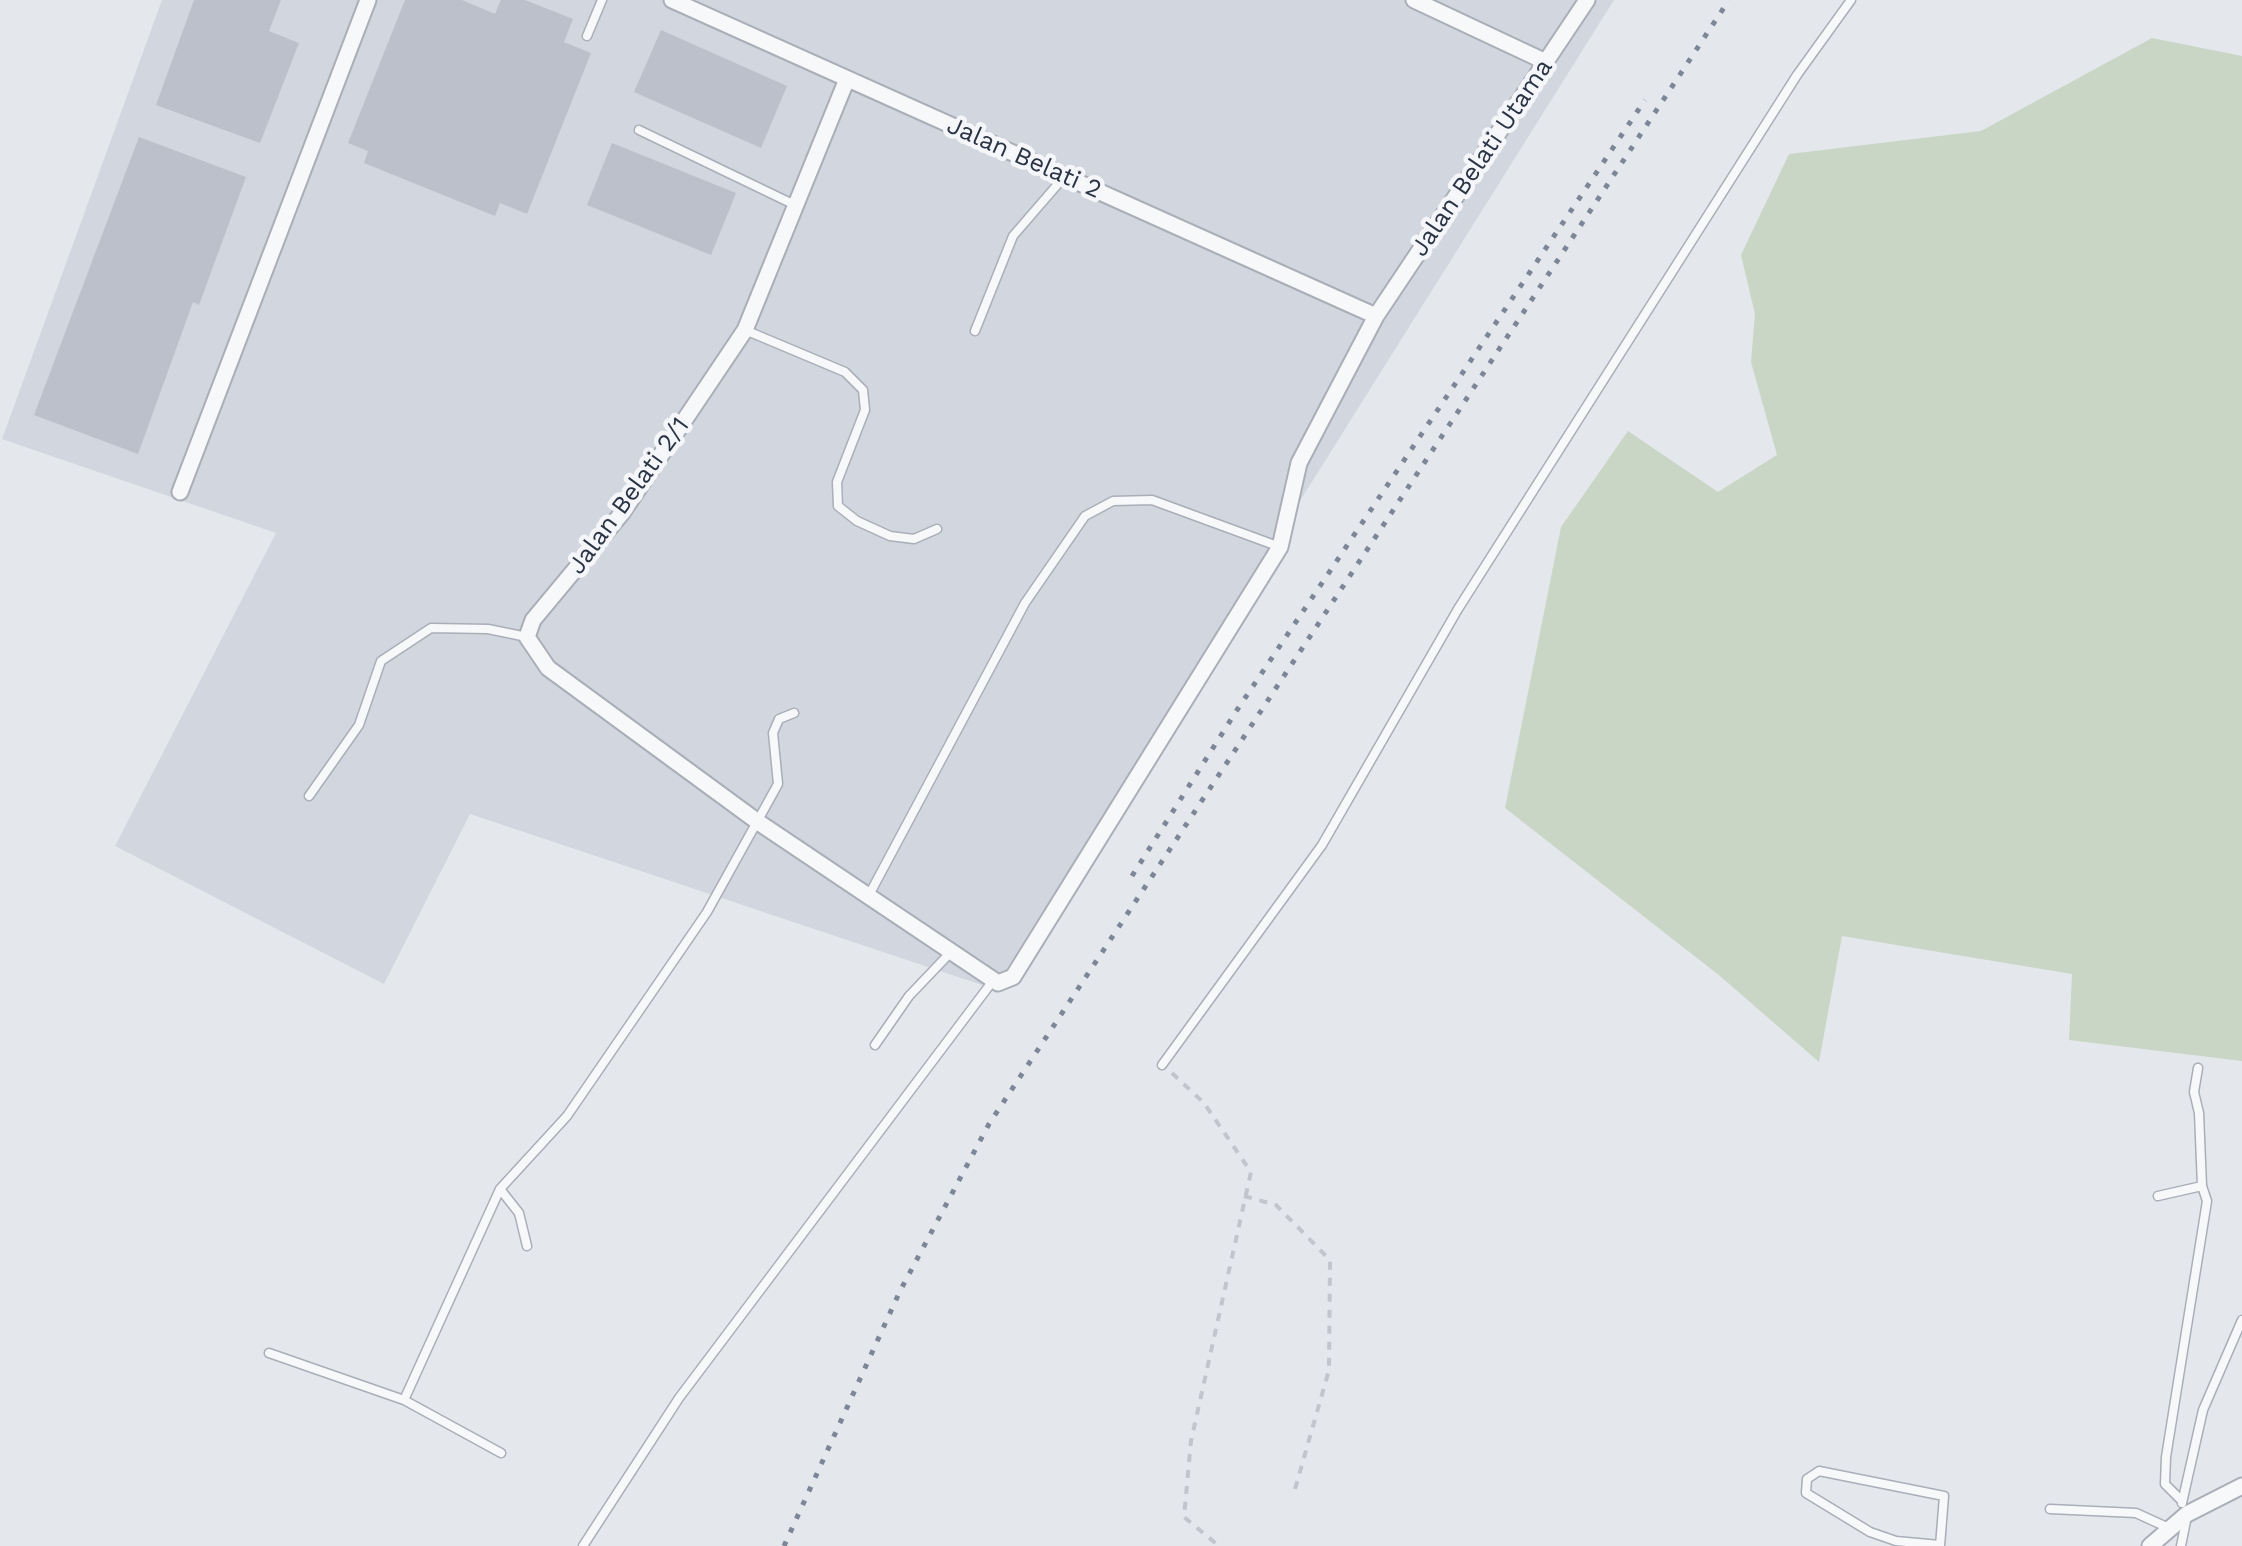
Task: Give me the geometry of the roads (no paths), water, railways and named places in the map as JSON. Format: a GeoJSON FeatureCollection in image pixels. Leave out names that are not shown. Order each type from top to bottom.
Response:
{"type":"FeatureCollection","features":[{"type":"Feature","properties":{"kind":"street"},"geometry":{"type":"LineString","coordinates":[[180,492],[368,0]]}},
{"type":"Feature","properties":{"kind":"street","name":"Jalan Belati 2"},"geometry":{"type":"LineString","coordinates":[[672,0],[1376,316]]}},
{"type":"Feature","properties":{"kind":"street"},"geometry":{"type":"LineString","coordinates":[[1414,0],[1546,62]]}},
{"type":"Feature","properties":{"kind":"street","name":"Jalan Belati Utama"},"geometry":{"type":"LineString","coordinates":[[1280,546],[1290,485],[1376,316],[1587,0]]}},
{"type":"Feature","properties":{"kind":"street","name":"Jalan Belati 2/1"},"geometry":{"type":"LineString","coordinates":[[527,637],[533,620],[622,512],[745,330],[847,79]]}},
{"type":"Feature","properties":{"kind":"street"},"geometry":{"type":"LineString","coordinates":[[527,637],[548,668],[758,822],[992,982],[1008,982],[1280,546]]}},
{"type":"Feature","properties":{"kind":"street"},"geometry":{"type":"LineString","coordinates":[[2150,1546],[2171,1528],[2184,1508],[2242,1486]]}},
{"type":"Feature","properties":{"kind":"lane"},"geometry":{"type":"LineString","coordinates":[[586,36],[602,0]]}},
{"type":"Feature","properties":{"kind":"lane"},"geometry":{"type":"LineString","coordinates":[[1162,1065],[1322,845],[1458,609],[1797,75],[1851,0]]}},
{"type":"Feature","properties":{"kind":"lane"},"geometry":{"type":"LineString","coordinates":[[639,130],[796,206]]}},
{"type":"Feature","properties":{"kind":"lane"},"geometry":{"type":"LineString","coordinates":[[975,331],[1012,236],[1065,177]]}},
{"type":"Feature","properties":{"kind":"lane"},"geometry":{"type":"LineString","coordinates":[[745,330],[845,372],[863,390],[865,410],[837,482],[838,506],[890,536],[914,539],[937,530]]}},
{"type":"Feature","properties":{"kind":"lane"},"geometry":{"type":"LineString","coordinates":[[868,894],[1025,603],[1085,516],[1114,501],[1152,500],[1280,546]]}},
{"type":"Feature","properties":{"kind":"lane"},"geometry":{"type":"LineString","coordinates":[[309,796],[359,725],[381,660],[431,628],[488,630],[527,637]]}},
{"type":"Feature","properties":{"kind":"lane"},"geometry":{"type":"LineString","coordinates":[[404,1400],[500,1189],[567,1116],[707,912],[778,784],[773,733],[778,719],[794,713]]}},
{"type":"Feature","properties":{"kind":"lane"},"geometry":{"type":"LineString","coordinates":[[875,1046],[910,996],[951,952]]}},
{"type":"Feature","properties":{"kind":"lane"},"geometry":{"type":"LineString","coordinates":[[583,1546],[679,1398],[992,982]]}},
{"type":"Feature","properties":{"kind":"lane"},"geometry":{"type":"LineString","coordinates":[[2184,1508],[2164,1484],[2205,1228],[2207,1201],[2202,1186],[2194,1092],[2198,1068]]}},
{"type":"Feature","properties":{"kind":"lane"},"geometry":{"type":"LineString","coordinates":[[2158,1196],[2202,1186]]}},
{"type":"Feature","properties":{"kind":"lane"},"geometry":{"type":"LineString","coordinates":[[500,1189],[519,1213],[527,1246]]}},
{"type":"Feature","properties":{"kind":"lane"},"geometry":{"type":"LineString","coordinates":[[2181,1546],[2184,1508],[2204,1410],[2242,1320]]}},
{"type":"Feature","properties":{"kind":"lane"},"geometry":{"type":"LineString","coordinates":[[269,1353],[404,1400],[501,1452]]}},
{"type":"Feature","properties":{"kind":"lane"},"geometry":{"type":"LineString","coordinates":[[1818,1470],[1944,1496],[1940,1545],[1896,1541],[1870,1532],[1806,1493],[1807,1479],[1818,1470]]}},
{"type":"Feature","properties":{"kind":"lane"},"geometry":{"type":"LineString","coordinates":[[2050,1509],[2136,1513],[2171,1528]]}},
{"type":"Feature","properties":{"kind":"railway"},"geometry":{"type":"LineString","coordinates":[[784,1546],[900,1291],[989,1124],[1729,0]]}},
{"type":"Feature","properties":{"kind":"railway"},"geometry":{"type":"LineString","coordinates":[[1132,876],[1237,710],[1645,100]]}}]}
